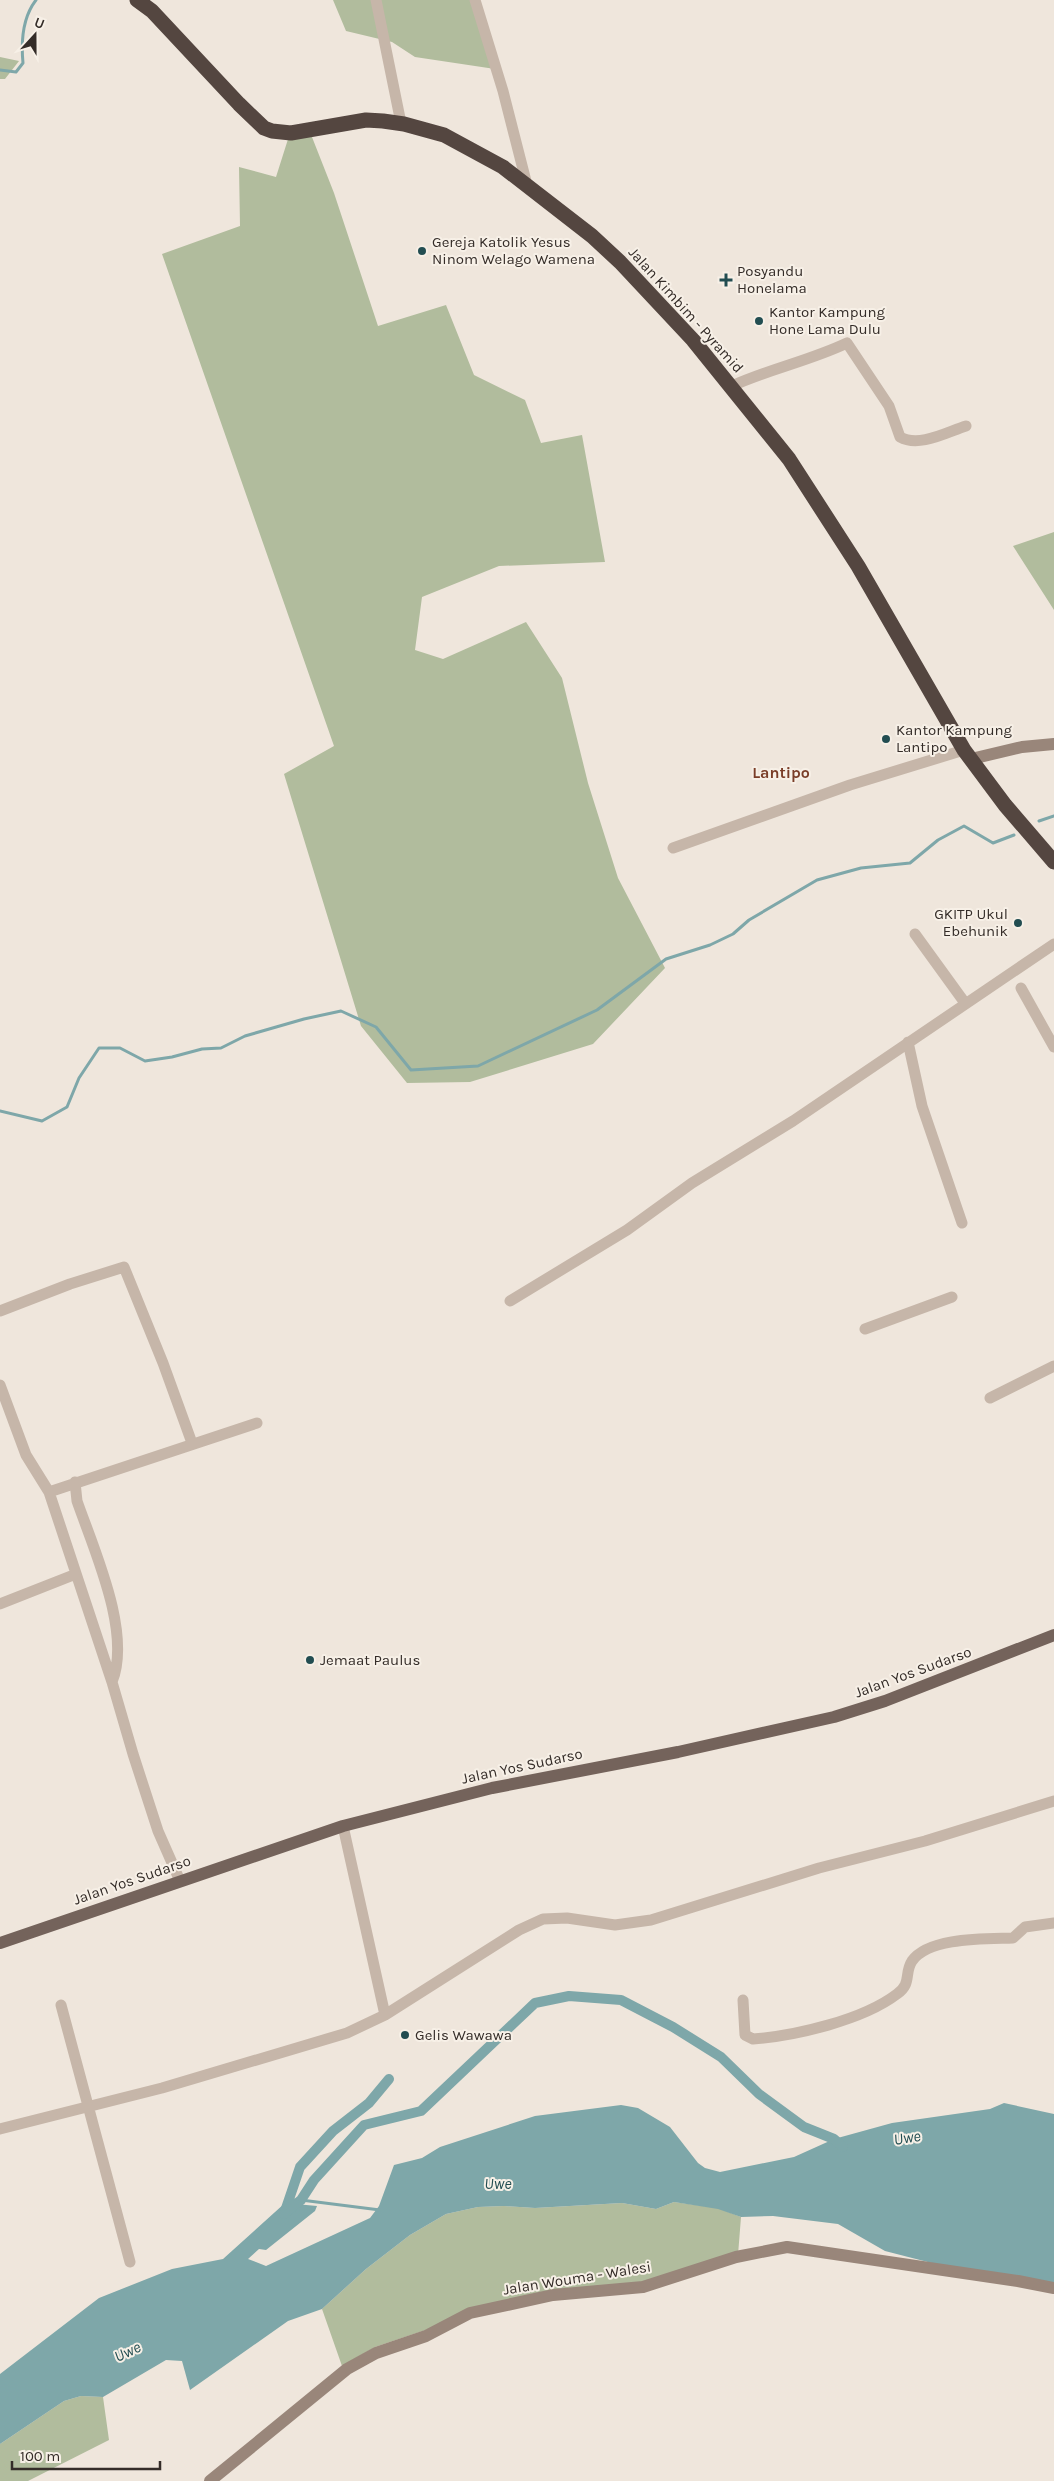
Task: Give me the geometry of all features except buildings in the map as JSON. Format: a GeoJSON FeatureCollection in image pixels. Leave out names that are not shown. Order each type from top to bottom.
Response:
{"type":"FeatureCollection","features":[{"type":"Feature","properties":{"kind":"highway","name":"Jalan Kimbim - Pyramid"},"geometry":{"type":"LineString","coordinates":[[137,0],[152,11],[244,110],[264,128],[272,132],[291,133],[366,120],[401,123],[444,135],[503,167],[620,262],[693,340],[789,459],[858,566],[967,755],[1005,805],[1054,862]]}},
{"type":"Feature","properties":{"kind":"main road","name":"Jalan Yos Sudarso"},"geometry":{"type":"LineString","coordinates":[[0,1943],[343,1826],[492,1788],[687,1750],[834,1717],[885,1701],[1054,1636]]}},
{"type":"Feature","properties":{"kind":"street"},"geometry":{"type":"LineString","coordinates":[[376,0],[401,123]]}},
{"type":"Feature","properties":{"kind":"street"},"geometry":{"type":"LineString","coordinates":[[475,0],[503,91],[527,185]]}},
{"type":"Feature","properties":{"kind":"street"},"geometry":{"type":"LineString","coordinates":[[732,386],[761,372],[818,357],[847,343],[889,406],[900,438],[908,442],[920,441],[966,426]]}},
{"type":"Feature","properties":{"kind":"street"},"geometry":{"type":"LineString","coordinates":[[672,848],[850,785],[967,755],[1054,744]]}},
{"type":"Feature","properties":{"kind":"street"},"geometry":{"type":"LineString","coordinates":[[915,934],[966,1003]]}},
{"type":"Feature","properties":{"kind":"street"},"geometry":{"type":"LineString","coordinates":[[510,1301],[627,1230],[692,1183],[793,1121],[1054,944]]}},
{"type":"Feature","properties":{"kind":"street"},"geometry":{"type":"LineString","coordinates":[[1021,988],[1054,1047]]}},
{"type":"Feature","properties":{"kind":"street"},"geometry":{"type":"LineString","coordinates":[[908,1042],[922,1106],[962,1223]]}},
{"type":"Feature","properties":{"kind":"street"},"geometry":{"type":"LineString","coordinates":[[0,1311],[70,1284],[124,1267],[163,1363],[192,1443]]}},
{"type":"Feature","properties":{"kind":"street"},"geometry":{"type":"LineString","coordinates":[[865,1329],[952,1297]]}},
{"type":"Feature","properties":{"kind":"street"},"geometry":{"type":"LineString","coordinates":[[990,1398],[1054,1366]]}},
{"type":"Feature","properties":{"kind":"street"},"geometry":{"type":"LineString","coordinates":[[0,1385],[26,1455],[49,1492],[112,1682],[158,1831],[180,1881]]}},
{"type":"Feature","properties":{"kind":"street"},"geometry":{"type":"LineString","coordinates":[[49,1492],[257,1423]]}},
{"type":"Feature","properties":{"kind":"street"},"geometry":{"type":"LineString","coordinates":[[75,1482],[77,1501],[117,1624],[118,1651],[112,1682]]}},
{"type":"Feature","properties":{"kind":"street"},"geometry":{"type":"LineString","coordinates":[[0,1604],[76,1574]]}},
{"type":"Feature","properties":{"kind":"street"},"geometry":{"type":"LineString","coordinates":[[0,2130],[89,2108],[328,2040],[385,2015],[513,1934],[543,1919],[567,1918],[615,1925],[651,1920],[819,1868],[924,1841],[1054,1801]]}},
{"type":"Feature","properties":{"kind":"street"},"geometry":{"type":"LineString","coordinates":[[343,1826],[385,2015]]}},
{"type":"Feature","properties":{"kind":"street"},"geometry":{"type":"LineString","coordinates":[[743,2000],[745,2035],[753,2038],[768,2038],[805,2032],[858,2016],[894,1997],[904,1988],[908,1979],[910,1965],[918,1953],[934,1947],[974,1939],[1013,1938],[1026,1926],[1054,1923]]}},
{"type":"Feature","properties":{"kind":"street"},"geometry":{"type":"LineString","coordinates":[[61,2005],[130,2262]]}},
{"type":"Feature","properties":{"kind":"street","name":"Jalan Wouma - Walesi"},"geometry":{"type":"LineString","coordinates":[[210,2481],[347,2369],[376,2353],[426,2336],[470,2314],[478,2312],[553,2295],[643,2287],[750,2253],[787,2247],[1018,2280],[1054,2288]]}},
{"type":"Feature","properties":{"kind":"green space"},"geometry":{"type":"Polygon","coordinates":[[[333,0],[470,0],[495,69],[415,57],[392,42],[346,31],[333,0]]]}},
{"type":"Feature","properties":{"kind":"green space"},"geometry":{"type":"Polygon","coordinates":[[[0,57],[19,61],[5,79],[0,79],[0,57]]]}},
{"type":"Feature","properties":{"kind":"green space"},"geometry":{"type":"Polygon","coordinates":[[[310,132],[334,193],[378,326],[446,305],[474,375],[525,400],[541,443],[582,435],[605,562],[499,566],[422,597],[415,650],[443,659],[526,622],[562,678],[588,783],[618,878],[665,968],[593,1044],[470,1082],[407,1083],[361,1026],[284,774],[334,746],[162,254],[240,226],[239,167],[276,177],[289,136],[310,132]]]}},
{"type":"Feature","properties":{"kind":"green space"},"geometry":{"type":"Polygon","coordinates":[[[1054,532],[1054,610],[1013,546],[1054,532]]]}},
{"type":"Feature","properties":{"kind":"green space"},"geometry":{"type":"Polygon","coordinates":[[[674,2202],[718,2208],[741,2217],[738,2255],[660,2283],[476,2313],[375,2347],[342,2366],[322,2309],[366,2269],[410,2235],[446,2214],[478,2207],[535,2208],[622,2203],[656,2209],[674,2202]]]}},
{"type":"Feature","properties":{"kind":"green space"},"geometry":{"type":"Polygon","coordinates":[[[81,2396],[103,2397],[109,2440],[28,2481],[0,2481],[0,2444],[64,2401],[81,2396]]]}},
{"type":"Feature","properties":{"kind":"water","name":"Uwe"},"geometry":{"type":"Polygon","coordinates":[[[1004,2103],[1054,2114],[1054,2284],[955,2269],[885,2251],[838,2224],[773,2216],[741,2217],[718,2209],[674,2202],[656,2209],[622,2203],[535,2208],[478,2207],[446,2214],[410,2235],[366,2269],[322,2309],[288,2321],[190,2390],[182,2361],[166,2360],[103,2397],[81,2396],[64,2401],[0,2444],[0,2374],[99,2298],[172,2269],[223,2259],[285,2203],[317,2206],[315,2211],[266,2250],[259,2249],[248,2259],[266,2266],[370,2218],[379,2206],[394,2165],[422,2158],[440,2147],[535,2116],[621,2105],[638,2108],[670,2127],[698,2163],[705,2168],[720,2172],[794,2157],[834,2139],[892,2123],[990,2109],[1004,2103]]]}},
{"type":"Feature","properties":{"kind":"waterway"},"geometry":{"type":"LineString","coordinates":[[0,70],[16,72],[23,63],[22,47],[25,22],[36,0]]}},
{"type":"Feature","properties":{"kind":"waterway"},"geometry":{"type":"LineString","coordinates":[[1039,821],[1054,816]]}},
{"type":"Feature","properties":{"kind":"waterway"},"geometry":{"type":"LineString","coordinates":[[0,1111],[42,1121],[67,1107],[79,1078],[99,1048],[120,1048],[145,1061],[172,1057],[202,1049],[221,1048],[245,1036],[304,1019],[341,1011],[376,1027],[411,1070],[478,1066],[597,1010],[666,959],[710,945],[733,934],[749,920],[817,880],[861,868],[910,863],[938,840],[964,826],[993,843],[1014,835]]}},
{"type":"Feature","properties":{"kind":"waterway"},"geometry":{"type":"LineString","coordinates":[[286,2212],[301,2200],[314,2180],[364,2125],[421,2111],[535,2003],[569,1996],[621,2000],[673,2027],[721,2057],[759,2094],[804,2127],[834,2139],[843,2147]]}},
{"type":"Feature","properties":{"kind":"waterway"},"geometry":{"type":"LineString","coordinates":[[284,2214],[300,2167],[333,2131],[369,2103],[389,2079]]}},
{"type":"Feature","properties":{"kind":"waterway"},"geometry":{"type":"LineString","coordinates":[[301,2200],[380,2210]]}},
{"type":"Feature","properties":{"kind":"place","name":"Gereja Katolik Yesus Ninom Welago Wamena"},"geometry":{"type":"Point","coordinates":[422,251]}},
{"type":"Feature","properties":{"kind":"place","name":"Posyandu Honelama"},"geometry":{"type":"Point","coordinates":[726,280]}},
{"type":"Feature","properties":{"kind":"place","name":"Kantor Kampung Hone Lama Dulu"},"geometry":{"type":"Point","coordinates":[759,321]}},
{"type":"Feature","properties":{"kind":"place","name":"Kantor Kampung Lantipo"},"geometry":{"type":"Point","coordinates":[886,739]}},
{"type":"Feature","properties":{"kind":"place","name":"GKITP Ukul Ebehunik"},"geometry":{"type":"Point","coordinates":[1018,923]}},
{"type":"Feature","properties":{"kind":"place","name":"Jemaat Paulus"},"geometry":{"type":"Point","coordinates":[310,1660]}},
{"type":"Feature","properties":{"kind":"place","name":"Gelis Wawawa"},"geometry":{"type":"Point","coordinates":[405,2035]}},
{"type":"Feature","properties":{"kind":"district","name":"Lantipo"},"geometry":{"type":"Point","coordinates":[781,772]}}]}
